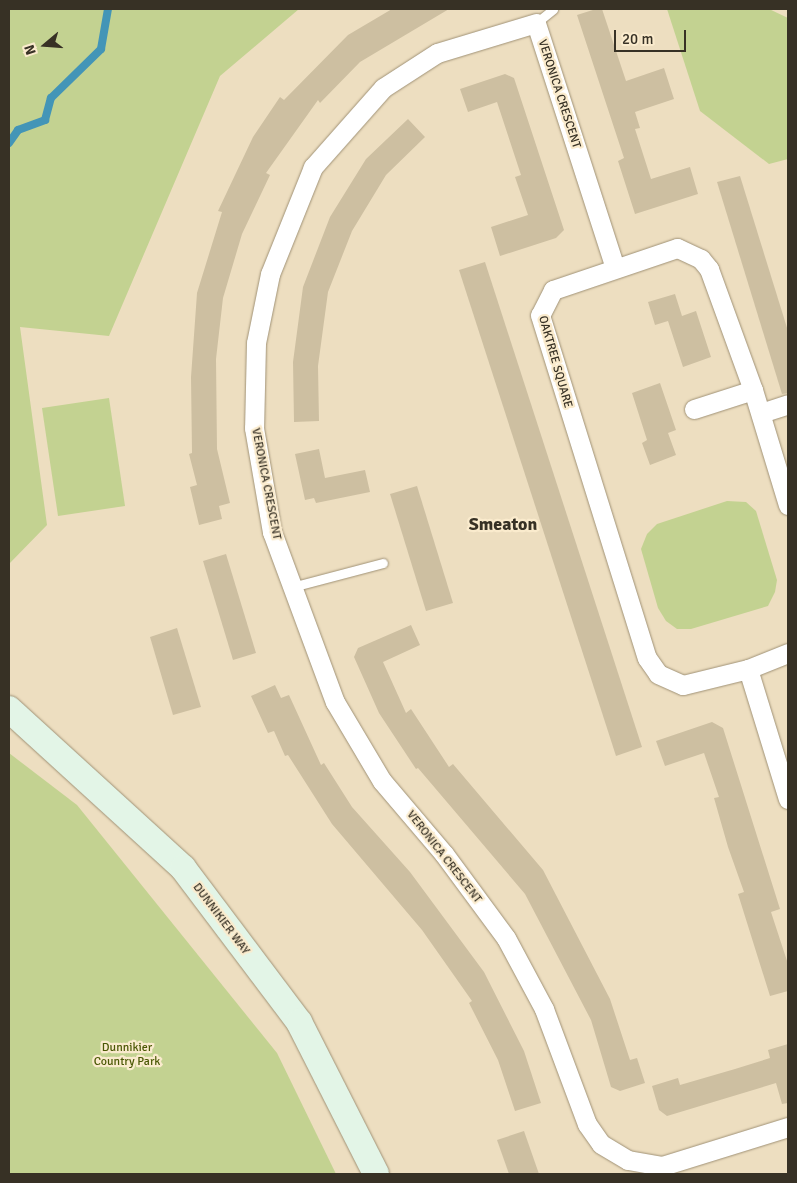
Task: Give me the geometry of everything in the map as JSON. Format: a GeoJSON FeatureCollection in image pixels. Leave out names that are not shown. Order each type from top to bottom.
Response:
{"type":"FeatureCollection","features":[{"type":"Feature","properties":{"kind":"main road","name":"DUNNIKIER WAY"},"geometry":{"type":"LineString","coordinates":[[9,708],[183,868],[299,1022],[376,1174]]}},
{"type":"Feature","properties":{"kind":"street","name":"VERONICA CRESCENT"},"geometry":{"type":"LineString","coordinates":[[615,268],[536,23],[437,53],[383,88],[313,167],[270,274],[256,343],[254,428],[272,532],[335,702],[382,781],[444,854],[506,938],[544,1010],[586,1124],[601,1144],[628,1160],[662,1166],[788,1127]]}},
{"type":"Feature","properties":{"kind":"street","name":"OAKTREE SQUARE"},"geometry":{"type":"LineString","coordinates":[[788,505],[783,461],[760,413],[709,269],[701,259],[677,248],[554,290],[540,315],[647,658],[658,674],[683,685],[748,669],[788,653]]}},
{"type":"Feature","properties":{"kind":"street"},"geometry":{"type":"LineString","coordinates":[[694,409],[753,390]]}},
{"type":"Feature","properties":{"kind":"street"},"geometry":{"type":"LineString","coordinates":[[760,413],[788,404]]}},
{"type":"Feature","properties":{"kind":"street"},"geometry":{"type":"LineString","coordinates":[[748,669],[788,799]]}},
{"type":"Feature","properties":{"kind":"lane"},"geometry":{"type":"LineString","coordinates":[[536,23],[553,9]]}},
{"type":"Feature","properties":{"kind":"lane"},"geometry":{"type":"LineString","coordinates":[[292,587],[383,563]]}},
{"type":"Feature","properties":{"kind":"green space"},"geometry":{"type":"Polygon","coordinates":[[[9,9],[299,9],[220,76],[109,336],[20,327],[47,525],[9,564],[9,9]]]}},
{"type":"Feature","properties":{"kind":"green space"},"geometry":{"type":"Polygon","coordinates":[[[667,9],[769,9],[788,18],[788,159],[769,164],[700,111],[667,9]]]}},
{"type":"Feature","properties":{"kind":"green space"},"geometry":{"type":"Polygon","coordinates":[[[109,398],[125,506],[58,516],[42,408],[109,398]]]}},
{"type":"Feature","properties":{"kind":"green space"},"geometry":{"type":"Polygon","coordinates":[[[727,501],[746,502],[756,511],[777,580],[775,592],[768,606],[691,629],[677,629],[666,621],[658,608],[641,549],[647,534],[657,524],[727,501]]]}},
{"type":"Feature","properties":{"kind":"green space","name":"Dunnikier Country Park"},"geometry":{"type":"Polygon","coordinates":[[[9,753],[77,805],[277,1053],[336,1174],[9,1174],[9,753]]]}},
{"type":"Feature","properties":{"kind":"building"},"geometry":{"type":"Polygon","coordinates":[[[392,9],[449,9],[360,62],[320,103],[318,100],[266,173],[270,175],[242,234],[223,298],[216,359],[217,449],[230,503],[219,506],[222,519],[199,525],[190,487],[197,485],[189,454],[192,453],[191,377],[197,293],[222,212],[218,211],[253,137],[280,97],[284,100],[348,35],[392,9]]]}},
{"type":"Feature","properties":{"kind":"building"},"geometry":{"type":"Polygon","coordinates":[[[602,9],[626,81],[664,68],[674,99],[635,112],[640,128],[635,129],[651,179],[690,167],[698,194],[635,214],[618,161],[624,158],[577,15],[602,9]]]}},
{"type":"Feature","properties":{"kind":"building"},"geometry":{"type":"Polygon","coordinates":[[[505,74],[514,78],[564,230],[556,238],[500,256],[491,227],[528,215],[515,177],[521,175],[497,102],[468,112],[460,89],[505,74]]]}},
{"type":"Feature","properties":{"kind":"building"},"geometry":{"type":"Polygon","coordinates":[[[408,119],[425,137],[386,175],[352,231],[328,292],[318,366],[319,421],[294,422],[293,362],[303,287],[330,217],[366,159],[408,119]]]}},
{"type":"Feature","properties":{"kind":"building"},"geometry":{"type":"Polygon","coordinates":[[[740,176],[788,331],[788,393],[782,394],[717,182],[740,176]]]}},
{"type":"Feature","properties":{"kind":"building"},"geometry":{"type":"Polygon","coordinates":[[[485,262],[642,747],[616,756],[459,270],[485,262]]]}},
{"type":"Feature","properties":{"kind":"building"},"geometry":{"type":"Polygon","coordinates":[[[675,294],[682,316],[696,311],[711,357],[683,367],[668,321],[655,325],[648,302],[675,294]]]}},
{"type":"Feature","properties":{"kind":"building"},"geometry":{"type":"Polygon","coordinates":[[[660,383],[676,430],[668,433],[676,455],[650,465],[642,443],[647,440],[632,393],[660,383]]]}},
{"type":"Feature","properties":{"kind":"building"},"geometry":{"type":"Polygon","coordinates":[[[319,449],[325,478],[365,470],[370,492],[316,503],[314,498],[305,500],[295,454],[319,449]]]}},
{"type":"Feature","properties":{"kind":"building"},"geometry":{"type":"Polygon","coordinates":[[[417,486],[453,603],[426,611],[390,494],[417,486]]]}},
{"type":"Feature","properties":{"kind":"building"},"geometry":{"type":"Polygon","coordinates":[[[226,554],[256,653],[233,660],[203,561],[226,554]]]}},
{"type":"Feature","properties":{"kind":"building"},"geometry":{"type":"Polygon","coordinates":[[[411,625],[420,645],[383,662],[406,713],[411,709],[449,767],[453,764],[543,870],[610,999],[630,1060],[637,1058],[645,1083],[620,1091],[611,1087],[591,1020],[525,894],[418,768],[416,769],[379,713],[354,657],[358,648],[411,625]]]}},
{"type":"Feature","properties":{"kind":"building"},"geometry":{"type":"Polygon","coordinates":[[[177,628],[201,707],[173,715],[150,637],[177,628]]]}},
{"type":"Feature","properties":{"kind":"building"},"geometry":{"type":"Polygon","coordinates":[[[275,685],[281,698],[289,695],[321,765],[324,763],[352,807],[410,872],[484,972],[524,1051],[541,1103],[515,1111],[498,1060],[469,1003],[472,1001],[422,930],[332,824],[288,755],[285,756],[274,731],[268,733],[251,696],[275,685]]]}},
{"type":"Feature","properties":{"kind":"building"},"geometry":{"type":"Polygon","coordinates":[[[712,722],[723,728],[780,909],[771,912],[788,964],[788,991],[770,996],[738,894],[744,892],[728,847],[714,798],[719,797],[704,753],[665,766],[656,741],[712,722]]]}},
{"type":"Feature","properties":{"kind":"building"},"geometry":{"type":"Polygon","coordinates":[[[788,1044],[788,1103],[782,1104],[776,1083],[667,1116],[659,1110],[652,1086],[678,1078],[680,1085],[735,1069],[770,1058],[768,1050],[788,1044]]]}},
{"type":"Feature","properties":{"kind":"building"},"geometry":{"type":"Polygon","coordinates":[[[524,1131],[539,1174],[509,1174],[497,1140],[524,1131]]]}},
{"type":"Feature","properties":{"kind":"waterway"},"geometry":{"type":"LineString","coordinates":[[9,143],[18,130],[45,120],[51,98],[101,49],[108,9]]}},
{"type":"Feature","properties":{"kind":"district","name":"Smeaton"},"geometry":{"type":"Point","coordinates":[503,524]}}]}
